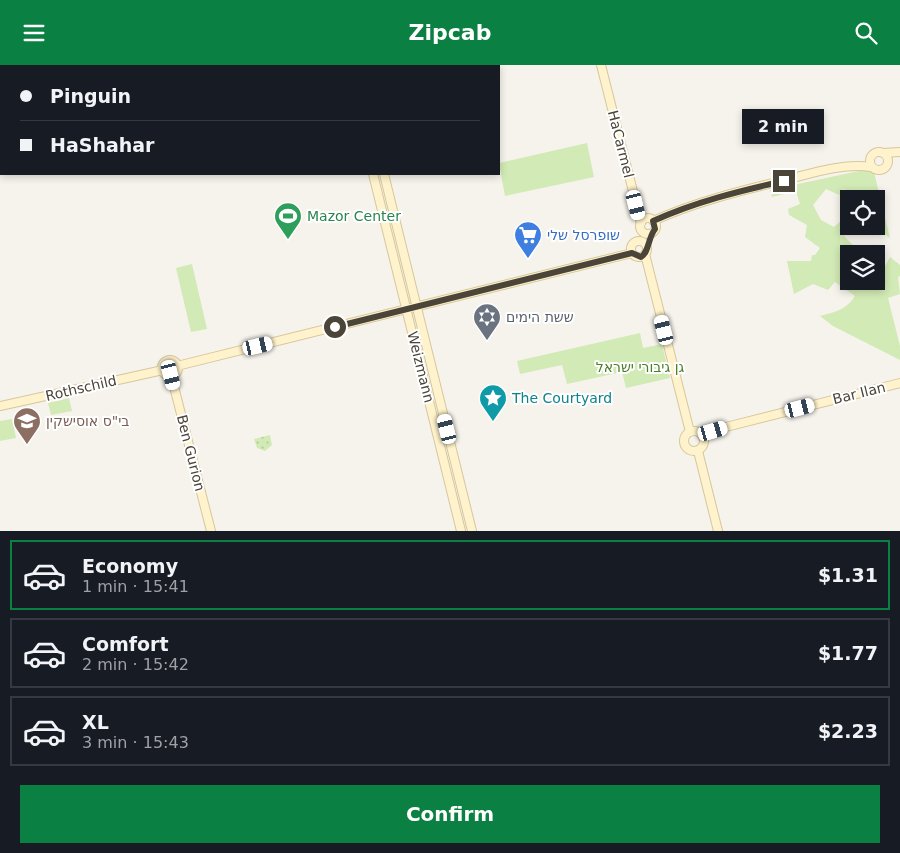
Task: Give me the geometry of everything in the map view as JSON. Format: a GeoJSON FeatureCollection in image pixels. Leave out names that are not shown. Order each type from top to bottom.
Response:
{"type":"FeatureCollection","features":[{"type":"Feature","properties":{"kind":"street","name":"HaCarmel"},"geometry":{"type":"LineString","coordinates":[[601,65],[641,226]]}},
{"type":"Feature","properties":{"kind":"street"},"geometry":{"type":"LineString","coordinates":[[632,253],[633,245],[637,242],[641,226],[646,219],[653,221],[676,210],[726,195],[852,165],[871,157],[874,153],[900,152]]}},
{"type":"Feature","properties":{"kind":"street"},"geometry":{"type":"LineString","coordinates":[[852,165],[881,170],[900,152]]}},
{"type":"Feature","properties":{"kind":"street"},"geometry":{"type":"LineString","coordinates":[[883,153],[888,162]]}},
{"type":"Feature","properties":{"kind":"street"},"geometry":{"type":"LineString","coordinates":[[871,157],[871,167]]}},
{"type":"Feature","properties":{"kind":"street","name":"Weizmann"},"geometry":{"type":"LineString","coordinates":[[373,175],[461,531]]}},
{"type":"Feature","properties":{"kind":"street","name":"Weizmann"},"geometry":{"type":"LineString","coordinates":[[384,175],[472,531]]}},
{"type":"Feature","properties":{"kind":"street"},"geometry":{"type":"LineString","coordinates":[[177,366],[632,253],[639,257],[646,250],[651,233],[655,227],[653,221]]}},
{"type":"Feature","properties":{"kind":"street"},"geometry":{"type":"LineString","coordinates":[[641,226],[645,233],[651,233]]}},
{"type":"Feature","properties":{"kind":"street"},"geometry":{"type":"LineString","coordinates":[[637,242],[644,243],[646,250],[690,432]]}},
{"type":"Feature","properties":{"kind":"street"},"geometry":{"type":"LineString","coordinates":[[167,361],[173,361],[177,366],[176,372],[171,375],[167,375],[163,370],[163,364],[167,361]]}},
{"type":"Feature","properties":{"kind":"street","name":"Rothschild"},"geometry":{"type":"LineString","coordinates":[[0,406],[163,370]]}},
{"type":"Feature","properties":{"kind":"street","name":"Ben Gurion"},"geometry":{"type":"LineString","coordinates":[[171,375],[211,531]]}},
{"type":"Feature","properties":{"kind":"street","name":"Bar Ilan"},"geometry":{"type":"LineString","coordinates":[[703,437],[726,427],[900,383]]}},
{"type":"Feature","properties":{"kind":"street"},"geometry":{"type":"LineString","coordinates":[[690,432],[698,432],[703,437],[704,443],[698,451],[690,451],[685,446],[685,436],[690,432]]}},
{"type":"Feature","properties":{"kind":"street"},"geometry":{"type":"LineString","coordinates":[[698,451],[718,531]]}},
{"type":"Feature","properties":{"kind":"green space"},"geometry":{"type":"Polygon","coordinates":[[[587,143],[594,177],[505,196],[500,163],[587,143]]]}},
{"type":"Feature","properties":{"kind":"green space"},"geometry":{"type":"Polygon","coordinates":[[[873,168],[878,190],[844,189],[840,190],[839,195],[826,189],[813,205],[821,220],[834,227],[840,222],[840,235],[845,235],[853,245],[840,245],[840,286],[835,282],[828,290],[813,284],[794,294],[787,261],[811,261],[812,255],[815,255],[820,248],[805,237],[807,225],[789,215],[788,209],[800,204],[796,191],[772,197],[770,190],[873,168]]]}},
{"type":"Feature","properties":{"kind":"green space"},"geometry":{"type":"Polygon","coordinates":[[[885,217],[890,238],[885,234],[885,217]]]}},
{"type":"Feature","properties":{"kind":"green space"},"geometry":{"type":"Polygon","coordinates":[[[890,257],[900,265],[900,276],[898,277],[900,294],[888,298],[900,346],[900,360],[833,326],[820,316],[835,312],[844,307],[855,296],[846,290],[885,290],[885,266],[890,257]]]}},
{"type":"Feature","properties":{"kind":"green space"},"geometry":{"type":"Polygon","coordinates":[[[192,264],[207,329],[191,332],[176,268],[192,264]]]}},
{"type":"Feature","properties":{"kind":"green space","name":"גן גיבורי ישראל"},"geometry":{"type":"Polygon","coordinates":[[[640,333],[643,348],[662,344],[670,378],[626,388],[622,372],[567,384],[562,365],[520,374],[517,361],[640,333]]]}},
{"type":"Feature","properties":{"kind":"green space"},"geometry":{"type":"Polygon","coordinates":[[[69,398],[72,411],[51,415],[48,403],[69,398]]]}},
{"type":"Feature","properties":{"kind":"green space"},"geometry":{"type":"Polygon","coordinates":[[[12,419],[16,438],[0,441],[0,421],[12,419]]]}},
{"type":"Feature","properties":{"kind":"green space"},"geometry":{"type":"Polygon","coordinates":[[[270,435],[272,445],[265,451],[257,448],[254,439],[270,435]]]}},
{"type":"Feature","properties":{"kind":"place","name":"Mazor Center"},"geometry":{"type":"Point","coordinates":[288,240]}},
{"type":"Feature","properties":{"kind":"place","name":"שופרסל שלי"},"geometry":{"type":"Point","coordinates":[528,259]}},
{"type":"Feature","properties":{"kind":"place","name":"ששת הימים"},"geometry":{"type":"Point","coordinates":[487,341]}},
{"type":"Feature","properties":{"kind":"place","name":"The Courtyard"},"geometry":{"type":"Point","coordinates":[493,422]}},
{"type":"Feature","properties":{"kind":"place","name":"בי\"ס אוסישקין"},"geometry":{"type":"Point","coordinates":[27,445]}},
{"type":"Feature","properties":{"kind":"route"},"geometry":{"type":"LineString","coordinates":[[335,327],[632,253],[634,256],[641,257],[645,254],[651,233],[655,229],[653,221],[676,210],[726,195],[784,181]]}}]}
